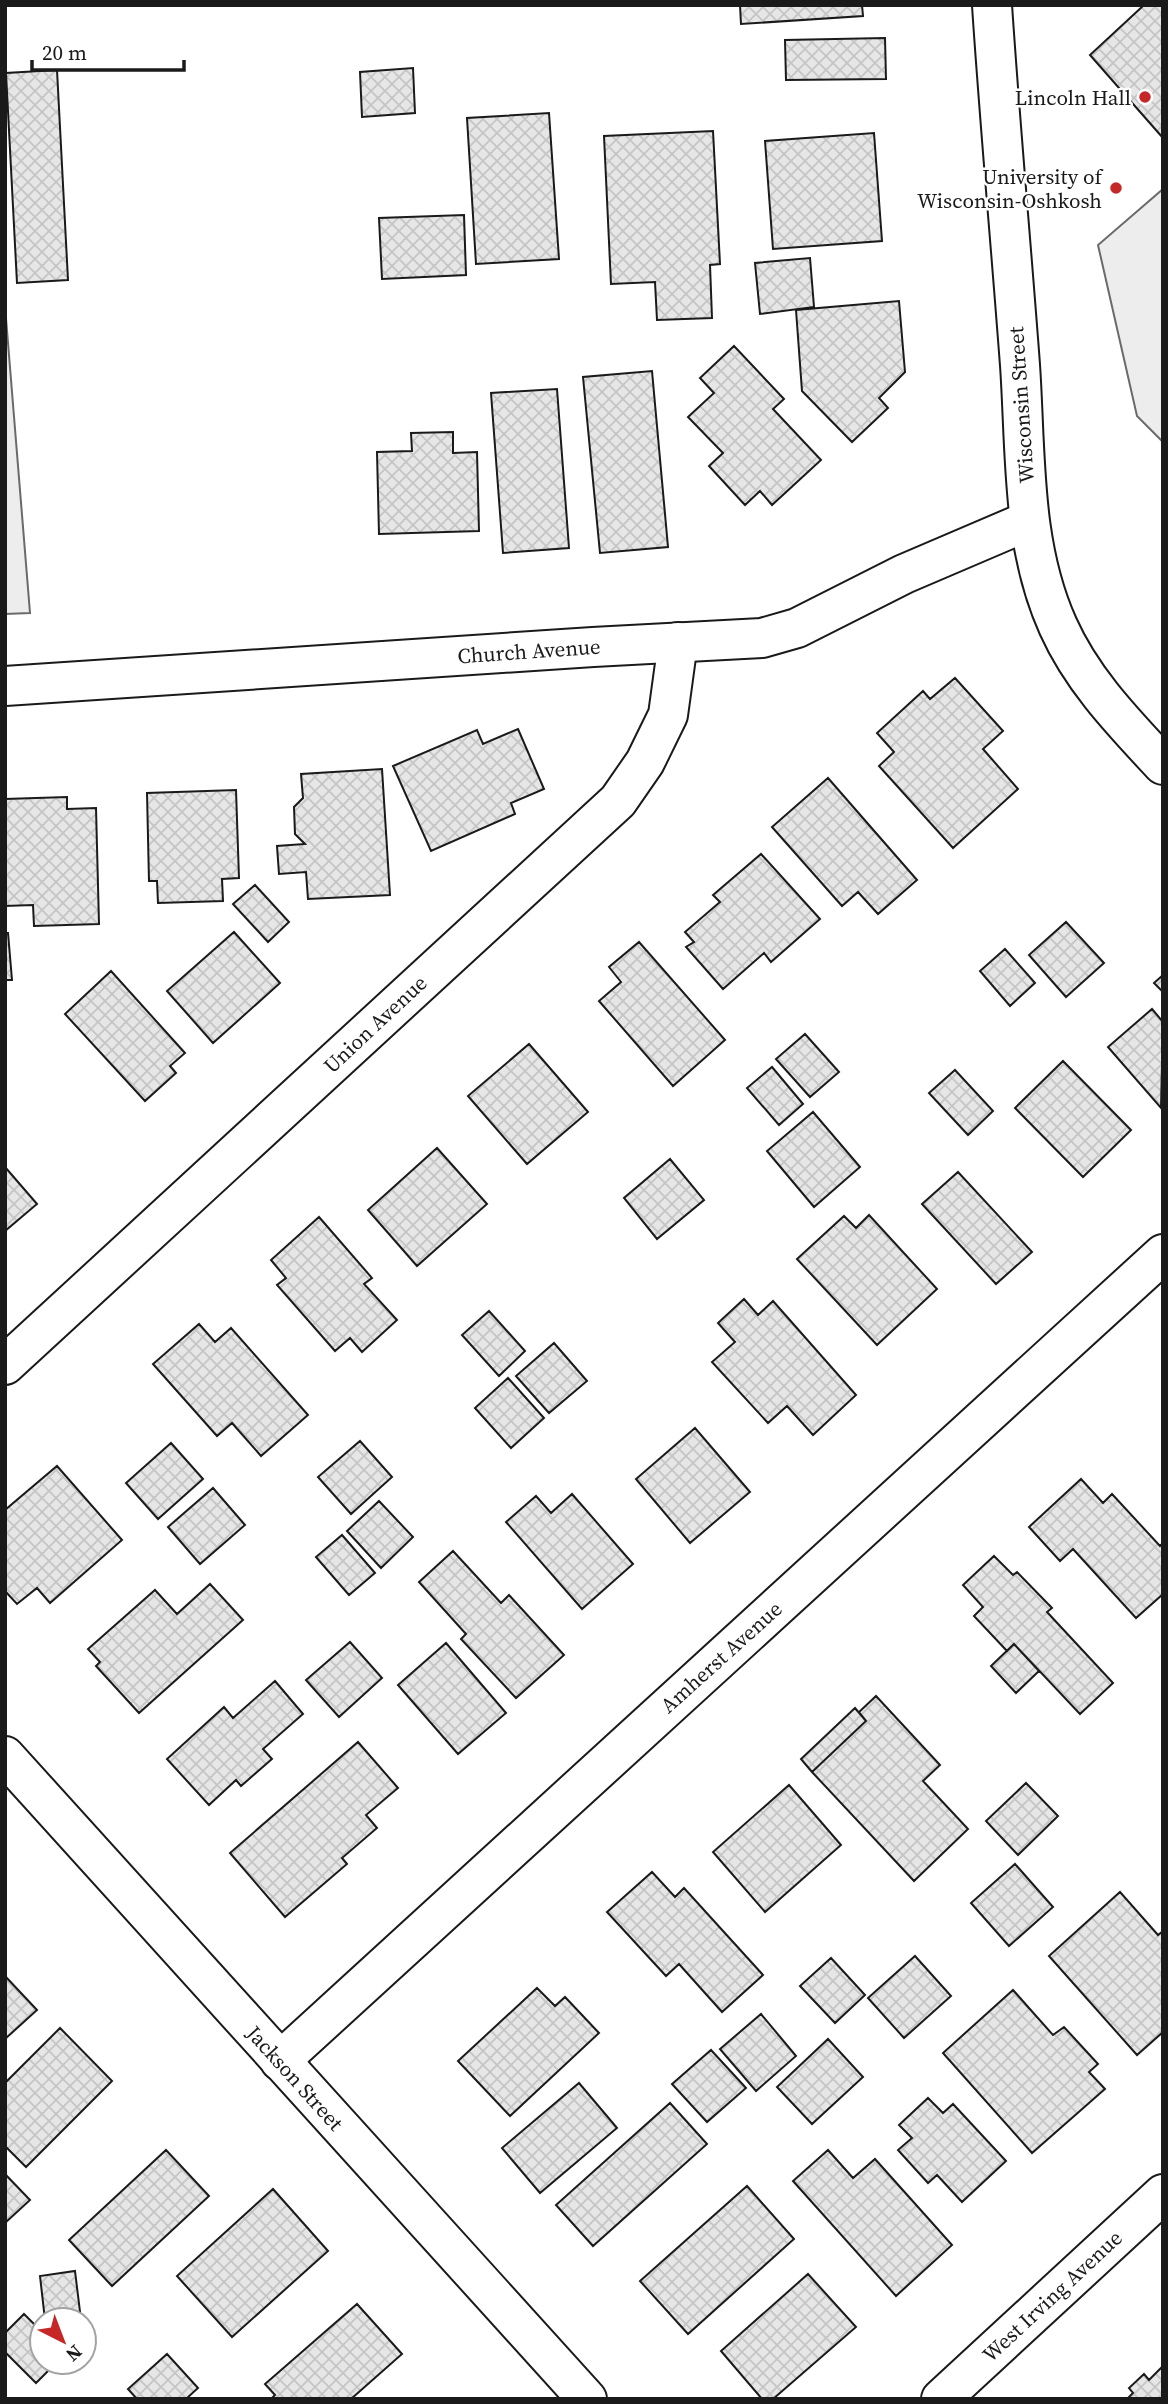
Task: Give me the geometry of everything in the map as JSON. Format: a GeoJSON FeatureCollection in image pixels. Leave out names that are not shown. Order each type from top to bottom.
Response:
{"type":"FeatureCollection","features":[{"type":"Feature","properties":{"kind":"street","name":"Wisconsin Street"},"geometry":{"type":"LineString","coordinates":[[992,5],[1024,427],[1028,521],[1051,609],[1081,670],[1119,718],[1163,765]]}},
{"type":"Feature","properties":{"kind":"street","name":"Church Avenue"},"geometry":{"type":"LineString","coordinates":[[5,686],[762,638],[797,628],[904,574],[1028,521]]}},
{"type":"Feature","properties":{"kind":"street","name":"Union Avenue"},"geometry":{"type":"LineString","coordinates":[[5,1365],[618,801],[645,762],[668,715],[678,642]]}},
{"type":"Feature","properties":{"kind":"street","name":"Amherst Avenue"},"geometry":{"type":"LineString","coordinates":[[279,2061],[1163,1254]]}},
{"type":"Feature","properties":{"kind":"street","name":"Jackson Street"},"geometry":{"type":"LineString","coordinates":[[5,1756],[587,2399]]}},
{"type":"Feature","properties":{"kind":"street","name":"West Irving Avenue"},"geometry":{"type":"LineString","coordinates":[[942,2399],[1163,2194]]}},
{"type":"Feature","properties":{"kind":"shaded area"},"geometry":{"type":"Polygon","coordinates":[[[1163,189],[1163,442],[1137,416],[1098,245],[1163,189]]]}},
{"type":"Feature","properties":{"kind":"shaded area"},"geometry":{"type":"Polygon","coordinates":[[[5,306],[30,613],[5,614],[5,306]]]}},
{"type":"Feature","properties":{"kind":"building"},"geometry":{"type":"Polygon","coordinates":[[[740,5],[862,5],[863,16],[741,24],[740,5]]]}},
{"type":"Feature","properties":{"kind":"building","name":"Lincoln Hall"},"geometry":{"type":"Polygon","coordinates":[[[1144,5],[1163,5],[1163,138],[1090,55],[1144,5]]]}},
{"type":"Feature","properties":{"kind":"building"},"geometry":{"type":"Polygon","coordinates":[[[885,38],[886,79],[786,80],[785,40],[885,38]]]}},
{"type":"Feature","properties":{"kind":"building"},"geometry":{"type":"Polygon","coordinates":[[[413,68],[415,113],[362,117],[360,72],[413,68]]]}},
{"type":"Feature","properties":{"kind":"building"},"geometry":{"type":"Polygon","coordinates":[[[57,70],[68,280],[17,283],[6,73],[57,70]]]}},
{"type":"Feature","properties":{"kind":"building"},"geometry":{"type":"Polygon","coordinates":[[[549,113],[559,259],[476,264],[467,118],[549,113]]]}},
{"type":"Feature","properties":{"kind":"building"},"geometry":{"type":"Polygon","coordinates":[[[713,131],[720,264],[710,265],[712,318],[657,320],[655,282],[611,284],[604,136],[713,131]]]}},
{"type":"Feature","properties":{"kind":"building"},"geometry":{"type":"Polygon","coordinates":[[[874,133],[882,241],[773,249],[765,141],[874,133]]]}},
{"type":"Feature","properties":{"kind":"building"},"geometry":{"type":"Polygon","coordinates":[[[464,215],[466,275],[382,279],[379,218],[464,215]]]}},
{"type":"Feature","properties":{"kind":"building"},"geometry":{"type":"Polygon","coordinates":[[[810,258],[814,307],[760,314],[755,263],[810,258]]]}},
{"type":"Feature","properties":{"kind":"building"},"geometry":{"type":"Polygon","coordinates":[[[899,301],[905,372],[879,398],[888,408],[852,442],[802,391],[796,310],[899,301]]]}},
{"type":"Feature","properties":{"kind":"building"},"geometry":{"type":"Polygon","coordinates":[[[734,346],[784,399],[773,409],[821,460],[772,505],[760,491],[745,505],[709,466],[723,453],[688,417],[714,393],[700,378],[734,346]]]}},
{"type":"Feature","properties":{"kind":"building"},"geometry":{"type":"Polygon","coordinates":[[[652,371],[668,547],[600,553],[583,377],[652,371]]]}},
{"type":"Feature","properties":{"kind":"building"},"geometry":{"type":"Polygon","coordinates":[[[557,389],[569,548],[503,553],[491,393],[557,389]]]}},
{"type":"Feature","properties":{"kind":"building"},"geometry":{"type":"Polygon","coordinates":[[[453,432],[453,453],[477,452],[479,531],[379,534],[377,452],[412,451],[411,433],[453,432]]]}},
{"type":"Feature","properties":{"kind":"building"},"geometry":{"type":"Polygon","coordinates":[[[955,678],[1003,731],[983,749],[1018,789],[953,848],[879,766],[894,752],[877,733],[923,691],[930,699],[955,678]]]}},
{"type":"Feature","properties":{"kind":"building"},"geometry":{"type":"Polygon","coordinates":[[[518,729],[544,789],[511,803],[515,814],[431,851],[393,766],[477,730],[483,744],[518,729]]]}},
{"type":"Feature","properties":{"kind":"building"},"geometry":{"type":"Polygon","coordinates":[[[382,769],[390,895],[308,899],[306,872],[279,874],[277,846],[305,844],[295,834],[294,807],[303,798],[301,774],[382,769]]]}},
{"type":"Feature","properties":{"kind":"building"},"geometry":{"type":"Polygon","coordinates":[[[828,778],[917,880],[878,914],[858,892],[842,906],[772,827],[828,778]]]}},
{"type":"Feature","properties":{"kind":"building"},"geometry":{"type":"Polygon","coordinates":[[[236,790],[239,878],[222,879],[223,901],[158,903],[157,881],[149,881],[147,793],[236,790]]]}},
{"type":"Feature","properties":{"kind":"building"},"geometry":{"type":"Polygon","coordinates":[[[67,797],[67,809],[96,808],[99,924],[34,926],[33,905],[5,906],[5,799],[67,797]]]}},
{"type":"Feature","properties":{"kind":"building"},"geometry":{"type":"Polygon","coordinates":[[[761,854],[820,919],[771,962],[764,953],[723,989],[686,947],[694,942],[685,932],[720,902],[713,895],[761,854]]]}},
{"type":"Feature","properties":{"kind":"building"},"geometry":{"type":"Polygon","coordinates":[[[255,885],[289,922],[268,942],[233,904],[255,885]]]}},
{"type":"Feature","properties":{"kind":"building"},"geometry":{"type":"Polygon","coordinates":[[[1066,922],[1104,963],[1066,997],[1029,955],[1066,922]]]}},
{"type":"Feature","properties":{"kind":"building"},"geometry":{"type":"Polygon","coordinates":[[[234,932],[280,983],[213,1043],[167,991],[234,932]]]}},
{"type":"Feature","properties":{"kind":"building"},"geometry":{"type":"Polygon","coordinates":[[[5,933],[8,933],[12,980],[5,980],[5,933]]]}},
{"type":"Feature","properties":{"kind":"building"},"geometry":{"type":"Polygon","coordinates":[[[639,942],[725,1040],[673,1086],[599,1001],[621,982],[609,967],[639,942]]]}},
{"type":"Feature","properties":{"kind":"building"},"geometry":{"type":"Polygon","coordinates":[[[1005,949],[1035,983],[1010,1006],[980,971],[1005,949]]]}},
{"type":"Feature","properties":{"kind":"building"},"geometry":{"type":"Polygon","coordinates":[[[111,971],[185,1053],[170,1066],[176,1073],[145,1101],[65,1014],[111,971]]]}},
{"type":"Feature","properties":{"kind":"building"},"geometry":{"type":"Polygon","coordinates":[[[1163,975],[1163,992],[1154,983],[1163,975]]]}},
{"type":"Feature","properties":{"kind":"building"},"geometry":{"type":"Polygon","coordinates":[[[1152,1009],[1163,1022],[1161,1108],[1108,1047],[1152,1009]]]}},
{"type":"Feature","properties":{"kind":"building"},"geometry":{"type":"Polygon","coordinates":[[[805,1034],[839,1072],[810,1097],[776,1059],[805,1034]]]}},
{"type":"Feature","properties":{"kind":"building"},"geometry":{"type":"Polygon","coordinates":[[[529,1044],[588,1112],[527,1164],[468,1096],[529,1044]]]}},
{"type":"Feature","properties":{"kind":"building"},"geometry":{"type":"Polygon","coordinates":[[[1063,1061],[1131,1130],[1083,1177],[1015,1108],[1063,1061]]]}},
{"type":"Feature","properties":{"kind":"building"},"geometry":{"type":"Polygon","coordinates":[[[772,1067],[803,1104],[779,1125],[747,1088],[772,1067]]]}},
{"type":"Feature","properties":{"kind":"building"},"geometry":{"type":"Polygon","coordinates":[[[955,1070],[993,1111],[968,1135],[929,1093],[955,1070]]]}},
{"type":"Feature","properties":{"kind":"building"},"geometry":{"type":"Polygon","coordinates":[[[813,1112],[860,1167],[814,1207],[767,1151],[813,1112]]]}},
{"type":"Feature","properties":{"kind":"building"},"geometry":{"type":"Polygon","coordinates":[[[437,1148],[487,1204],[417,1266],[368,1210],[437,1148]]]}},
{"type":"Feature","properties":{"kind":"building"},"geometry":{"type":"Polygon","coordinates":[[[670,1159],[704,1200],[657,1239],[624,1198],[670,1159]]]}},
{"type":"Feature","properties":{"kind":"building"},"geometry":{"type":"Polygon","coordinates":[[[5,1167],[37,1204],[5,1231],[5,1167]]]}},
{"type":"Feature","properties":{"kind":"building"},"geometry":{"type":"Polygon","coordinates":[[[958,1172],[1032,1252],[996,1284],[922,1204],[958,1172]]]}},
{"type":"Feature","properties":{"kind":"building"},"geometry":{"type":"Polygon","coordinates":[[[869,1215],[937,1289],[877,1345],[797,1259],[844,1216],[856,1228],[869,1215]]]}},
{"type":"Feature","properties":{"kind":"building"},"geometry":{"type":"Polygon","coordinates":[[[319,1217],[372,1278],[364,1284],[397,1320],[362,1352],[350,1338],[335,1351],[277,1285],[286,1278],[271,1260],[319,1217]]]}},
{"type":"Feature","properties":{"kind":"building"},"geometry":{"type":"Polygon","coordinates":[[[744,1299],[758,1315],[773,1301],[856,1395],[813,1435],[787,1406],[768,1423],[712,1362],[735,1342],[718,1323],[744,1299]]]}},
{"type":"Feature","properties":{"kind":"building"},"geometry":{"type":"Polygon","coordinates":[[[489,1311],[525,1351],[499,1376],[462,1335],[489,1311]]]}},
{"type":"Feature","properties":{"kind":"building"},"geometry":{"type":"Polygon","coordinates":[[[199,1324],[215,1342],[231,1328],[308,1415],[261,1456],[232,1423],[217,1436],[153,1364],[199,1324]]]}},
{"type":"Feature","properties":{"kind":"building"},"geometry":{"type":"Polygon","coordinates":[[[554,1343],[587,1381],[549,1413],[516,1376],[554,1343]]]}},
{"type":"Feature","properties":{"kind":"building"},"geometry":{"type":"Polygon","coordinates":[[[508,1378],[544,1418],[511,1448],[475,1408],[508,1378]]]}},
{"type":"Feature","properties":{"kind":"building"},"geometry":{"type":"Polygon","coordinates":[[[695,1428],[750,1492],[690,1543],[636,1479],[695,1428]]]}},
{"type":"Feature","properties":{"kind":"building"},"geometry":{"type":"Polygon","coordinates":[[[360,1441],[392,1477],[351,1514],[318,1477],[360,1441]]]}},
{"type":"Feature","properties":{"kind":"building"},"geometry":{"type":"Polygon","coordinates":[[[171,1443],[203,1479],[158,1519],[126,1483],[171,1443]]]}},
{"type":"Feature","properties":{"kind":"building"},"geometry":{"type":"Polygon","coordinates":[[[57,1466],[122,1540],[50,1603],[37,1588],[17,1604],[5,1591],[5,1510],[57,1466]]]}},
{"type":"Feature","properties":{"kind":"building"},"geometry":{"type":"Polygon","coordinates":[[[1081,1479],[1103,1503],[1112,1494],[1160,1546],[1163,1543],[1163,1594],[1136,1618],[1073,1549],[1060,1561],[1029,1527],[1081,1479]]]}},
{"type":"Feature","properties":{"kind":"building"},"geometry":{"type":"Polygon","coordinates":[[[213,1488],[245,1525],[200,1564],[168,1527],[213,1488]]]}},
{"type":"Feature","properties":{"kind":"building"},"geometry":{"type":"Polygon","coordinates":[[[572,1494],[633,1564],[582,1609],[506,1522],[536,1496],[551,1513],[572,1494]]]}},
{"type":"Feature","properties":{"kind":"building"},"geometry":{"type":"Polygon","coordinates":[[[379,1501],[413,1537],[381,1568],[347,1531],[379,1501]]]}},
{"type":"Feature","properties":{"kind":"building"},"geometry":{"type":"Polygon","coordinates":[[[342,1535],[375,1573],[349,1595],[316,1557],[342,1535]]]}},
{"type":"Feature","properties":{"kind":"building"},"geometry":{"type":"Polygon","coordinates":[[[453,1551],[501,1603],[509,1595],[564,1655],[516,1698],[461,1639],[466,1634],[419,1582],[453,1551]]]}},
{"type":"Feature","properties":{"kind":"building"},"geometry":{"type":"Polygon","coordinates":[[[994,1556],[1013,1575],[1017,1572],[1052,1608],[1047,1612],[1113,1683],[1080,1714],[1014,1644],[1007,1651],[974,1616],[983,1607],[963,1585],[994,1556]]]}},
{"type":"Feature","properties":{"kind":"building"},"geometry":{"type":"Polygon","coordinates":[[[210,1584],[243,1620],[139,1713],[96,1666],[100,1662],[88,1649],[155,1590],[177,1614],[210,1584]]]}},
{"type":"Feature","properties":{"kind":"building"},"geometry":{"type":"Polygon","coordinates":[[[350,1642],[382,1678],[339,1717],[306,1680],[350,1642]]]}},
{"type":"Feature","properties":{"kind":"building"},"geometry":{"type":"Polygon","coordinates":[[[446,1643],[506,1713],[458,1754],[398,1685],[446,1643]]]}},
{"type":"Feature","properties":{"kind":"building"},"geometry":{"type":"Polygon","coordinates":[[[1014,1644],[1039,1671],[1016,1693],[991,1666],[1014,1644]]]}},
{"type":"Feature","properties":{"kind":"building"},"geometry":{"type":"Polygon","coordinates":[[[275,1681],[303,1714],[263,1749],[272,1759],[241,1786],[236,1780],[209,1805],[167,1759],[224,1707],[233,1718],[275,1681]]]}},
{"type":"Feature","properties":{"kind":"building"},"geometry":{"type":"Polygon","coordinates":[[[876,1696],[940,1765],[923,1781],[968,1829],[914,1881],[812,1772],[866,1721],[859,1712],[876,1696]]]}},
{"type":"Feature","properties":{"kind":"building"},"geometry":{"type":"Polygon","coordinates":[[[855,1708],[866,1721],[812,1772],[801,1759],[855,1708]]]}},
{"type":"Feature","properties":{"kind":"building"},"geometry":{"type":"Polygon","coordinates":[[[358,1742],[398,1788],[366,1815],[377,1828],[342,1858],[347,1864],[285,1917],[230,1853],[358,1742]]]}},
{"type":"Feature","properties":{"kind":"building"},"geometry":{"type":"Polygon","coordinates":[[[1026,1783],[1058,1816],[1018,1855],[986,1821],[1026,1783]]]}},
{"type":"Feature","properties":{"kind":"building"},"geometry":{"type":"Polygon","coordinates":[[[789,1785],[841,1845],[765,1912],[713,1852],[789,1785]]]}},
{"type":"Feature","properties":{"kind":"building"},"geometry":{"type":"Polygon","coordinates":[[[1015,1864],[1053,1907],[1009,1946],[971,1903],[1015,1864]]]}},
{"type":"Feature","properties":{"kind":"building"},"geometry":{"type":"Polygon","coordinates":[[[652,1872],[675,1897],[684,1888],[763,1975],[722,2012],[679,1964],[666,1976],[607,1912],[652,1872]]]}},
{"type":"Feature","properties":{"kind":"building"},"geometry":{"type":"Polygon","coordinates":[[[1120,1892],[1158,1935],[1163,1931],[1163,2032],[1137,2055],[1049,1956],[1120,1892]]]}},
{"type":"Feature","properties":{"kind":"building"},"geometry":{"type":"Polygon","coordinates":[[[915,1956],[951,1996],[904,2038],[868,1998],[915,1956]]]}},
{"type":"Feature","properties":{"kind":"building"},"geometry":{"type":"Polygon","coordinates":[[[831,1958],[865,1995],[835,2023],[800,1986],[831,1958]]]}},
{"type":"Feature","properties":{"kind":"building"},"geometry":{"type":"Polygon","coordinates":[[[5,1976],[37,2010],[5,2039],[5,1976]]]}},
{"type":"Feature","properties":{"kind":"building"},"geometry":{"type":"Polygon","coordinates":[[[537,1988],[555,2006],[565,1997],[599,2033],[510,2116],[458,2061],[537,1988]]]}},
{"type":"Feature","properties":{"kind":"building"},"geometry":{"type":"Polygon","coordinates":[[[1013,1990],[1053,2035],[1064,2027],[1098,2064],[1089,2072],[1105,2089],[1032,2153],[943,2053],[1013,1990]]]}},
{"type":"Feature","properties":{"kind":"building"},"geometry":{"type":"Polygon","coordinates":[[[761,2014],[796,2056],[756,2091],[720,2049],[761,2014]]]}},
{"type":"Feature","properties":{"kind":"building"},"geometry":{"type":"Polygon","coordinates":[[[60,2028],[112,2081],[26,2167],[5,2146],[5,2083],[60,2028]]]}},
{"type":"Feature","properties":{"kind":"building"},"geometry":{"type":"Polygon","coordinates":[[[828,2039],[863,2077],[812,2124],[777,2087],[828,2039]]]}},
{"type":"Feature","properties":{"kind":"building"},"geometry":{"type":"Polygon","coordinates":[[[711,2050],[746,2088],[707,2122],[672,2084],[711,2050]]]}},
{"type":"Feature","properties":{"kind":"building"},"geometry":{"type":"Polygon","coordinates":[[[579,2083],[617,2128],[540,2193],[502,2148],[579,2083]]]}},
{"type":"Feature","properties":{"kind":"building"},"geometry":{"type":"Polygon","coordinates":[[[928,2098],[943,2113],[953,2104],[1006,2161],[962,2202],[937,2175],[928,2183],[898,2150],[912,2138],[899,2125],[928,2098]]]}},
{"type":"Feature","properties":{"kind":"building"},"geometry":{"type":"Polygon","coordinates":[[[670,2103],[707,2144],[593,2246],[556,2205],[670,2103]]]}},
{"type":"Feature","properties":{"kind":"building"},"geometry":{"type":"Polygon","coordinates":[[[166,2150],[209,2196],[112,2286],[69,2240],[166,2150]]]}},
{"type":"Feature","properties":{"kind":"building"},"geometry":{"type":"Polygon","coordinates":[[[828,2150],[853,2178],[875,2159],[952,2245],[896,2296],[793,2181],[828,2150]]]}},
{"type":"Feature","properties":{"kind":"building"},"geometry":{"type":"Polygon","coordinates":[[[5,2174],[30,2200],[5,2223],[5,2174]]]}},
{"type":"Feature","properties":{"kind":"building"},"geometry":{"type":"Polygon","coordinates":[[[747,2186],[794,2239],[688,2334],[640,2281],[747,2186]]]}},
{"type":"Feature","properties":{"kind":"building"},"geometry":{"type":"Polygon","coordinates":[[[273,2189],[328,2251],[232,2337],[177,2276],[273,2189]]]}},
{"type":"Feature","properties":{"kind":"building"},"geometry":{"type":"Polygon","coordinates":[[[75,2271],[79,2306],[43,2306],[40,2276],[75,2271]]]}},
{"type":"Feature","properties":{"kind":"building"},"geometry":{"type":"Polygon","coordinates":[[[808,2274],[856,2327],[773,2399],[762,2399],[721,2351],[808,2274]]]}},
{"type":"Feature","properties":{"kind":"building"},"geometry":{"type":"Polygon","coordinates":[[[357,2304],[402,2354],[351,2399],[271,2399],[275,2395],[265,2384],[357,2304]]]}},
{"type":"Feature","properties":{"kind":"building"},"geometry":{"type":"Polygon","coordinates":[[[24,2314],[28,2318],[28,2375],[5,2352],[5,2333],[24,2314]]]}},
{"type":"Feature","properties":{"kind":"building"},"geometry":{"type":"Polygon","coordinates":[[[167,2354],[198,2388],[186,2399],[137,2399],[128,2389],[167,2354]]]}},
{"type":"Feature","properties":{"kind":"building"},"geometry":{"type":"Polygon","coordinates":[[[1163,2366],[1163,2399],[1127,2399],[1133,2393],[1129,2388],[1144,2374],[1149,2380],[1163,2366]]]}},
{"type":"Feature","properties":{"kind":"building"},"geometry":{"type":"Polygon","coordinates":[[[29,2376],[43,2376],[36,2383],[29,2376]]]}},
{"type":"Feature","properties":{"kind":"place","name":"Lincoln Hall"},"geometry":{"type":"Point","coordinates":[1145,97]}},
{"type":"Feature","properties":{"kind":"place","name":"University of Wisconsin-Oshkosh"},"geometry":{"type":"Point","coordinates":[1116,188]}}]}
